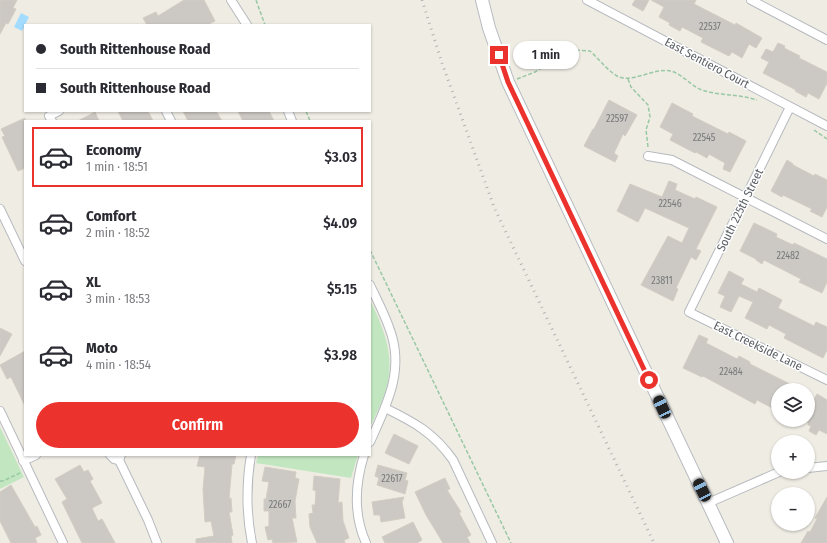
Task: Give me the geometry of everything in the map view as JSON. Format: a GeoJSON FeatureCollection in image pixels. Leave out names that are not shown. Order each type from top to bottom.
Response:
{"type":"FeatureCollection","features":[{"type":"Feature","properties":{"kind":"main road"},"geometry":{"type":"LineString","coordinates":[[482,0],[508,82],[727,543]]}},
{"type":"Feature","properties":{"kind":"street"},"geometry":{"type":"LineString","coordinates":[[231,0],[244,24]]}},
{"type":"Feature","properties":{"kind":"street","name":"East Sentiero Court"},"geometry":{"type":"LineString","coordinates":[[587,0],[827,126]]}},
{"type":"Feature","properties":{"kind":"street"},"geometry":{"type":"LineString","coordinates":[[751,0],[827,40]]}},
{"type":"Feature","properties":{"kind":"street","name":"South 225th Street"},"geometry":{"type":"LineString","coordinates":[[689,312],[790,107]]}},
{"type":"Feature","properties":{"kind":"street"},"geometry":{"type":"LineString","coordinates":[[648,156],[672,160],[827,239]]}},
{"type":"Feature","properties":{"kind":"street"},"geometry":{"type":"LineString","coordinates":[[0,209],[24,259]]}},
{"type":"Feature","properties":{"kind":"street"},"geometry":{"type":"LineString","coordinates":[[371,287],[386,319],[394,344],[395,357],[393,387],[371,440]]}},
{"type":"Feature","properties":{"kind":"street","name":"East Creekside Lane"},"geometry":{"type":"LineString","coordinates":[[689,312],[827,380]]}},
{"type":"Feature","properties":{"kind":"street"},"geometry":{"type":"LineString","coordinates":[[385,408],[410,420],[424,429],[446,450],[453,460],[492,543]]}},
{"type":"Feature","properties":{"kind":"street"},"geometry":{"type":"LineString","coordinates":[[0,411],[63,543]]}},
{"type":"Feature","properties":{"kind":"street"},"geometry":{"type":"LineString","coordinates":[[23,461],[34,456]]}},
{"type":"Feature","properties":{"kind":"street"},"geometry":{"type":"LineString","coordinates":[[111,456],[114,459],[120,458],[157,543]]}},
{"type":"Feature","properties":{"kind":"street"},"geometry":{"type":"LineString","coordinates":[[251,456],[247,485],[247,518],[252,543]]}},
{"type":"Feature","properties":{"kind":"street"},"geometry":{"type":"LineString","coordinates":[[364,456],[358,478],[356,499],[360,525],[366,543]]}},
{"type":"Feature","properties":{"kind":"street"},"geometry":{"type":"LineString","coordinates":[[815,467],[827,466]]}},
{"type":"Feature","properties":{"kind":"street"},"geometry":{"type":"LineString","coordinates":[[708,503],[771,475]]}},
{"type":"Feature","properties":{"kind":"path"},"geometry":{"type":"LineString","coordinates":[[256,0],[265,24]]}},
{"type":"Feature","properties":{"kind":"path"},"geometry":{"type":"LineString","coordinates":[[508,82],[536,72],[559,56],[576,50],[590,51],[609,70],[618,76],[628,79],[662,71],[672,71],[702,90],[720,94],[746,96],[758,100]]}},
{"type":"Feature","properties":{"kind":"path"},"geometry":{"type":"LineString","coordinates":[[628,79],[631,87],[648,105],[650,117],[646,130],[648,156]]}},
{"type":"Feature","properties":{"kind":"path"},"geometry":{"type":"LineString","coordinates":[[371,252],[511,543]]}},
{"type":"Feature","properties":{"kind":"path"},"geometry":{"type":"LineString","coordinates":[[0,481],[28,471]]}},
{"type":"Feature","properties":{"kind":"green space"},"geometry":{"type":"Polygon","coordinates":[[[371,302],[388,346],[389,358],[388,383],[371,425],[371,302]]]}},
{"type":"Feature","properties":{"kind":"green space"},"geometry":{"type":"Polygon","coordinates":[[[0,427],[24,477],[0,489],[0,427]]]}},
{"type":"Feature","properties":{"kind":"green space"},"geometry":{"type":"Polygon","coordinates":[[[258,456],[358,456],[351,478],[256,463],[258,456]]]}},
{"type":"Feature","properties":{"kind":"water"},"geometry":{"type":"Polygon","coordinates":[[[21,13],[29,17],[26,24],[24,24],[22,31],[14,27],[21,13]]]}},
{"type":"Feature","properties":{"kind":"building"},"geometry":{"type":"Polygon","coordinates":[[[0,0],[17,0],[13,8],[16,9],[8,24],[6,23],[0,34],[0,0]]]}},
{"type":"Feature","properties":{"kind":"building"},"geometry":{"type":"Polygon","coordinates":[[[184,0],[204,0],[215,21],[209,24],[146,24],[143,18],[156,12],[158,16],[184,0]]]}},
{"type":"Feature","properties":{"kind":"building"},"geometry":{"type":"Polygon","coordinates":[[[635,0],[649,0],[643,11],[632,5],[635,0]]]}},
{"type":"Feature","properties":{"kind":"building"},"geometry":{"type":"Polygon","coordinates":[[[651,0],[696,0],[694,4],[735,25],[736,23],[762,38],[756,48],[749,44],[742,58],[732,52],[729,56],[701,42],[703,38],[682,27],[680,31],[669,25],[670,23],[659,17],[664,7],[651,0]]]}},
{"type":"Feature","properties":{"kind":"building"},"geometry":{"type":"Polygon","coordinates":[[[778,43],[785,46],[784,48],[800,56],[799,58],[827,72],[827,83],[819,99],[808,93],[806,97],[795,91],[796,90],[763,73],[769,62],[761,58],[766,49],[773,52],[778,43]]]}},
{"type":"Feature","properties":{"kind":"building"},"geometry":{"type":"Polygon","coordinates":[[[609,100],[637,115],[625,136],[623,134],[614,153],[618,156],[615,162],[584,146],[609,100]]]}},
{"type":"Feature","properties":{"kind":"building"},"geometry":{"type":"Polygon","coordinates":[[[672,103],[693,114],[692,116],[728,134],[729,132],[746,141],[730,172],[723,169],[725,163],[709,154],[707,158],[670,140],[673,134],[660,127],[672,103]]]}},
{"type":"Feature","properties":{"kind":"building"},"geometry":{"type":"Polygon","coordinates":[[[95,112],[99,120],[80,120],[95,112]]]}},
{"type":"Feature","properties":{"kind":"building"},"geometry":{"type":"Polygon","coordinates":[[[118,112],[148,112],[152,120],[122,120],[118,112]]]}},
{"type":"Feature","properties":{"kind":"building"},"geometry":{"type":"Polygon","coordinates":[[[184,112],[217,112],[221,120],[188,120],[184,112]]]}},
{"type":"Feature","properties":{"kind":"building"},"geometry":{"type":"Polygon","coordinates":[[[238,112],[270,112],[274,120],[242,120],[238,112]]]}},
{"type":"Feature","properties":{"kind":"building"},"geometry":{"type":"Polygon","coordinates":[[[25,118],[24,168],[18,171],[2,137],[5,136],[1,129],[25,118]]]}},
{"type":"Feature","properties":{"kind":"building"},"geometry":{"type":"Polygon","coordinates":[[[787,160],[793,165],[814,176],[815,174],[827,180],[827,207],[822,217],[810,211],[812,209],[771,191],[787,160]]]}},
{"type":"Feature","properties":{"kind":"building"},"geometry":{"type":"Polygon","coordinates":[[[669,181],[677,184],[675,190],[695,199],[696,197],[717,207],[696,249],[701,251],[696,260],[691,257],[676,288],[678,289],[673,301],[641,285],[668,236],[682,243],[689,228],[645,208],[638,222],[617,211],[630,184],[662,197],[669,181]]]}},
{"type":"Feature","properties":{"kind":"building"},"geometry":{"type":"Polygon","coordinates":[[[754,223],[777,234],[776,237],[793,245],[794,243],[827,259],[827,282],[822,293],[799,282],[801,279],[764,260],[762,264],[756,259],[740,251],[754,223]]]}},
{"type":"Feature","properties":{"kind":"building"},"geometry":{"type":"Polygon","coordinates":[[[729,271],[744,279],[741,284],[757,292],[759,288],[782,300],[778,308],[814,326],[816,322],[827,327],[827,350],[823,358],[784,338],[786,334],[769,325],[767,329],[745,318],[753,302],[739,296],[731,312],[720,307],[725,296],[718,293],[729,271]]]}},
{"type":"Feature","properties":{"kind":"building"},"geometry":{"type":"Polygon","coordinates":[[[0,328],[12,334],[0,356],[0,328]]]}},
{"type":"Feature","properties":{"kind":"building"},"geometry":{"type":"Polygon","coordinates":[[[699,335],[708,339],[706,343],[737,359],[739,356],[750,362],[750,364],[788,383],[771,383],[771,407],[757,400],[755,404],[703,376],[702,377],[683,368],[699,335]]]}},
{"type":"Feature","properties":{"kind":"building"},"geometry":{"type":"Polygon","coordinates":[[[24,352],[24,404],[11,377],[7,379],[0,365],[24,352]]]}},
{"type":"Feature","properties":{"kind":"building"},"geometry":{"type":"Polygon","coordinates":[[[817,394],[827,400],[827,434],[819,430],[816,435],[809,431],[811,427],[815,427],[815,398],[817,394]]]}},
{"type":"Feature","properties":{"kind":"building"},"geometry":{"type":"Polygon","coordinates":[[[394,434],[418,446],[409,464],[385,453],[394,434]]]}},
{"type":"Feature","properties":{"kind":"building"},"geometry":{"type":"Polygon","coordinates":[[[200,456],[236,456],[234,464],[232,464],[229,499],[231,498],[232,512],[229,512],[233,535],[231,536],[232,543],[196,543],[196,539],[214,536],[211,521],[205,522],[203,490],[205,467],[197,466],[200,456]]]}},
{"type":"Feature","properties":{"kind":"building"},"geometry":{"type":"Polygon","coordinates":[[[80,465],[84,472],[88,470],[93,479],[90,481],[102,503],[92,508],[98,521],[102,519],[115,543],[82,543],[62,502],[67,499],[55,479],[80,465]]]}},
{"type":"Feature","properties":{"kind":"building"},"geometry":{"type":"Polygon","coordinates":[[[378,465],[407,473],[405,480],[408,481],[405,494],[377,485],[379,478],[375,476],[378,465]]]}},
{"type":"Feature","properties":{"kind":"building"},"geometry":{"type":"Polygon","coordinates":[[[265,467],[296,472],[295,478],[299,479],[295,501],[296,518],[292,518],[297,542],[273,543],[272,539],[268,540],[265,527],[269,526],[269,511],[264,511],[264,499],[266,499],[269,482],[262,481],[265,467]]]}},
{"type":"Feature","properties":{"kind":"building"},"geometry":{"type":"Polygon","coordinates":[[[314,476],[340,479],[338,503],[342,502],[343,521],[349,538],[344,540],[345,543],[317,543],[310,527],[309,514],[313,513],[312,505],[315,505],[316,491],[313,490],[314,476]]]}},
{"type":"Feature","properties":{"kind":"building"},"geometry":{"type":"Polygon","coordinates":[[[445,478],[450,489],[447,490],[461,512],[459,513],[471,535],[467,537],[470,543],[443,543],[426,515],[415,492],[445,478]]]}},
{"type":"Feature","properties":{"kind":"building"},"geometry":{"type":"Polygon","coordinates":[[[11,485],[35,527],[37,526],[41,535],[35,538],[37,543],[11,543],[0,521],[0,492],[11,485]]]}},
{"type":"Feature","properties":{"kind":"building"},"geometry":{"type":"Polygon","coordinates":[[[404,497],[402,502],[405,518],[381,522],[380,515],[374,515],[372,502],[404,497]]]}},
{"type":"Feature","properties":{"kind":"building"},"geometry":{"type":"Polygon","coordinates":[[[827,497],[827,543],[801,543],[808,531],[815,531],[815,523],[817,519],[815,518],[827,497]]]}},
{"type":"Feature","properties":{"kind":"building"},"geometry":{"type":"Polygon","coordinates":[[[413,522],[422,540],[417,543],[385,543],[382,537],[413,522]]]}},
{"type":"Feature","properties":{"kind":"railway"},"geometry":{"type":"LineString","coordinates":[[422,0],[442,63],[494,207],[654,543]]}},
{"type":"Feature","properties":{"kind":"route"},"geometry":{"type":"LineString","coordinates":[[499,55],[508,82],[649,380]]}}]}
